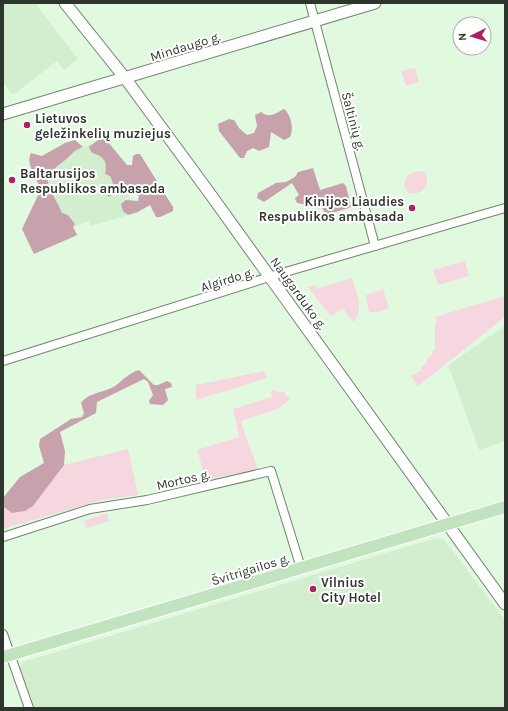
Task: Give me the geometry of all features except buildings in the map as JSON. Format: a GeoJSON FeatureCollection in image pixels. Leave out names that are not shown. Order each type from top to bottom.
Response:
{"type":"FeatureCollection","features":[{"type":"Feature","properties":{"kind":"main road","name":"Naugarduko g."},"geometry":{"type":"LineString","coordinates":[[65,3],[125,78],[505,604]]}},
{"type":"Feature","properties":{"kind":"main road","name":"Mindaugo g."},"geometry":{"type":"LineString","coordinates":[[3,114],[376,3]]}},
{"type":"Feature","properties":{"kind":"main road","name":"Švitrigailos g."},"geometry":{"type":"LineString","coordinates":[[7,656],[505,507]]}},
{"type":"Feature","properties":{"kind":"street","name":"Šaltinių g."},"geometry":{"type":"LineString","coordinates":[[310,3],[375,246]]}},
{"type":"Feature","properties":{"kind":"street","name":"Algirdo g."},"geometry":{"type":"LineString","coordinates":[[3,361],[270,278],[505,208]]}},
{"type":"Feature","properties":{"kind":"street","name":"Mortos g."},"geometry":{"type":"LineString","coordinates":[[3,537],[90,509],[147,500],[272,471],[301,568]]}},
{"type":"Feature","properties":{"kind":"street"},"geometry":{"type":"LineString","coordinates":[[3,634],[7,656],[29,708]]}},
{"type":"Feature","properties":{"kind":"shaded area"},"geometry":{"type":"Polygon","coordinates":[[[3,3],[35,3],[78,59],[64,70],[57,61],[13,95],[3,83],[3,3]]]}},
{"type":"Feature","properties":{"kind":"shaded area"},"geometry":{"type":"Polygon","coordinates":[[[415,68],[419,82],[406,86],[401,71],[415,68]]]}},
{"type":"Feature","properties":{"kind":"shaded area"},"geometry":{"type":"Polygon","coordinates":[[[284,109],[291,122],[292,130],[290,137],[284,140],[271,132],[269,147],[259,151],[253,148],[247,151],[244,158],[240,158],[219,131],[218,124],[229,119],[234,120],[239,128],[247,135],[254,133],[257,126],[255,115],[261,112],[267,115],[273,115],[284,109]]]}},
{"type":"Feature","properties":{"kind":"shaded area"},"geometry":{"type":"Polygon","coordinates":[[[103,136],[127,165],[132,165],[133,156],[140,154],[173,207],[173,211],[160,217],[156,217],[150,205],[138,212],[128,215],[123,211],[121,204],[126,200],[138,201],[139,196],[123,186],[109,197],[107,195],[108,189],[113,183],[110,176],[105,174],[106,166],[104,160],[100,156],[92,153],[89,147],[103,136]]]}},
{"type":"Feature","properties":{"kind":"shaded area"},"geometry":{"type":"Polygon","coordinates":[[[75,140],[83,147],[74,152],[55,168],[50,174],[48,185],[62,213],[68,215],[75,224],[73,227],[77,235],[34,254],[22,229],[41,189],[30,166],[29,161],[31,153],[42,156],[65,143],[75,140]]]}},
{"type":"Feature","properties":{"kind":"shaded area"},"geometry":{"type":"Polygon","coordinates":[[[97,142],[138,212],[91,226],[89,221],[73,227],[77,235],[62,243],[38,164],[97,142]]]}},
{"type":"Feature","properties":{"kind":"shaded area"},"geometry":{"type":"Polygon","coordinates":[[[313,168],[320,190],[343,183],[346,186],[351,206],[349,208],[328,214],[325,213],[322,208],[315,208],[297,203],[295,198],[299,195],[292,183],[264,202],[257,198],[258,193],[276,183],[286,182],[295,177],[298,172],[313,168]]]}},
{"type":"Feature","properties":{"kind":"shaded area"},"geometry":{"type":"Polygon","coordinates":[[[417,171],[425,172],[427,176],[426,185],[422,191],[418,193],[408,193],[404,185],[407,176],[417,171]]]}},
{"type":"Feature","properties":{"kind":"shaded area"},"geometry":{"type":"Polygon","coordinates":[[[465,261],[469,276],[438,285],[433,270],[465,261]]]}},
{"type":"Feature","properties":{"kind":"shaded area"},"geometry":{"type":"Polygon","coordinates":[[[352,278],[359,306],[357,317],[353,322],[343,308],[331,316],[308,287],[315,285],[316,289],[352,278]]]}},
{"type":"Feature","properties":{"kind":"shaded area"},"geometry":{"type":"Polygon","coordinates":[[[383,289],[389,308],[378,312],[369,312],[366,295],[383,289]]]}},
{"type":"Feature","properties":{"kind":"shaded area"},"geometry":{"type":"Polygon","coordinates":[[[505,296],[505,317],[418,386],[411,376],[422,370],[421,368],[426,363],[429,356],[431,356],[433,350],[435,350],[435,322],[437,322],[435,317],[505,296]]]}},
{"type":"Feature","properties":{"kind":"shaded area"},"geometry":{"type":"Polygon","coordinates":[[[505,326],[505,441],[479,450],[448,365],[505,326]]]}},
{"type":"Feature","properties":{"kind":"shaded area"},"geometry":{"type":"Polygon","coordinates":[[[139,370],[154,385],[167,381],[171,383],[172,387],[165,389],[168,400],[163,405],[150,404],[149,401],[153,395],[148,382],[144,379],[97,402],[96,413],[60,432],[65,451],[64,465],[33,506],[25,511],[12,513],[4,507],[3,498],[20,477],[44,463],[39,446],[40,439],[71,419],[82,417],[84,413],[81,403],[84,399],[115,386],[135,371],[139,370]]]}},
{"type":"Feature","properties":{"kind":"shaded area"},"geometry":{"type":"Polygon","coordinates":[[[264,371],[267,378],[196,400],[196,385],[264,371]]]}},
{"type":"Feature","properties":{"kind":"shaded area"},"geometry":{"type":"Polygon","coordinates":[[[274,390],[279,393],[283,391],[290,400],[277,409],[241,421],[258,469],[149,493],[205,477],[197,450],[239,437],[233,409],[272,397],[271,391],[274,390]]]}},
{"type":"Feature","properties":{"kind":"shaded area"},"geometry":{"type":"Polygon","coordinates":[[[128,449],[138,495],[101,500],[3,529],[3,506],[12,513],[25,511],[33,506],[64,465],[128,449]]]}},
{"type":"Feature","properties":{"kind":"shaded area"},"geometry":{"type":"Polygon","coordinates":[[[107,513],[109,521],[86,528],[84,521],[107,513]]]}},
{"type":"Feature","properties":{"kind":"shaded area"},"geometry":{"type":"Polygon","coordinates":[[[436,538],[443,539],[447,543],[505,620],[505,708],[35,708],[20,668],[23,662],[436,538]]]}},
{"type":"Feature","properties":{"kind":"place","name":"Lietuvos geležinkelių muziejus"},"geometry":{"type":"Point","coordinates":[27,125]}},
{"type":"Feature","properties":{"kind":"place","name":"Baltarusijos Respublikos ambasada"},"geometry":{"type":"Point","coordinates":[12,180]}},
{"type":"Feature","properties":{"kind":"place","name":"Kinijos Liaudies Respublikos ambasada"},"geometry":{"type":"Point","coordinates":[412,208]}},
{"type":"Feature","properties":{"kind":"place","name":"Vilnius City Hotel"},"geometry":{"type":"Point","coordinates":[313,589]}}]}
